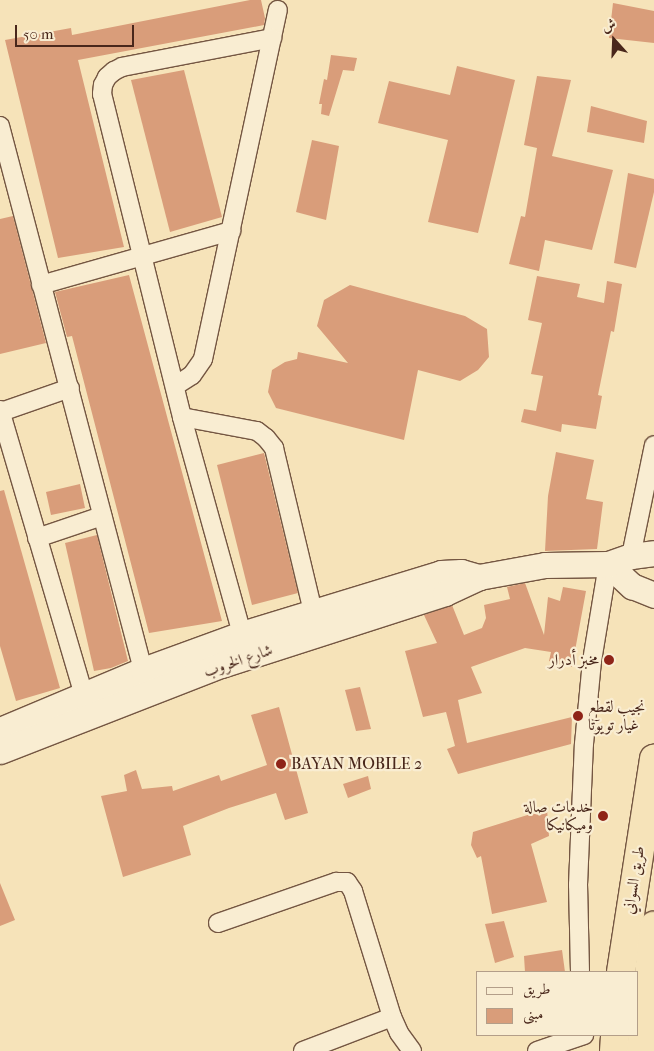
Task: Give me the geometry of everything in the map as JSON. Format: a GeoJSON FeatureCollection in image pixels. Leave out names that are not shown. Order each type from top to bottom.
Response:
{"type":"FeatureCollection","features":[{"type":"Feature","properties":{"kind":"highway","name":"طريق السواني"},"geometry":{"type":"LineString","coordinates":[[621,971],[654,759]]}},
{"type":"Feature","properties":{"kind":"highway","name":"طريق السواني"},"geometry":{"type":"LineString","coordinates":[[641,1051],[654,926]]}},
{"type":"Feature","properties":{"kind":"highway"},"geometry":{"type":"LineString","coordinates":[[614,1051],[615,1036]]}},
{"type":"Feature","properties":{"kind":"main road","name":"شارع الخروب"},"geometry":{"type":"LineString","coordinates":[[0,730],[144,670],[218,654],[445,593],[479,577],[545,565],[608,564],[643,554]]}},
{"type":"Feature","properties":{"kind":"main road"},"geometry":{"type":"LineString","coordinates":[[608,564],[632,586],[654,595]]}},
{"type":"Feature","properties":{"kind":"main road","name":"شارع الخروب"},"geometry":{"type":"LineString","coordinates":[[0,751],[218,654],[242,634],[441,573],[461,572],[479,577]]}},
{"type":"Feature","properties":{"kind":"street"},"geometry":{"type":"LineString","coordinates":[[175,386],[192,375],[203,358],[278,10]]}},
{"type":"Feature","properties":{"kind":"street"},"geometry":{"type":"LineString","coordinates":[[242,634],[182,417],[102,94],[103,85],[107,77],[122,67],[272,38]]}},
{"type":"Feature","properties":{"kind":"street"},"geometry":{"type":"LineString","coordinates":[[0,126],[5,161],[70,388],[102,516],[144,670]]}},
{"type":"Feature","properties":{"kind":"street"},"geometry":{"type":"LineString","coordinates":[[41,285],[230,231]]}},
{"type":"Feature","properties":{"kind":"street"},"geometry":{"type":"LineString","coordinates":[[70,388],[0,411],[84,695]]}},
{"type":"Feature","properties":{"kind":"street"},"geometry":{"type":"LineString","coordinates":[[182,417],[257,431],[274,448],[313,612]]}},
{"type":"Feature","properties":{"kind":"street"},"geometry":{"type":"LineString","coordinates":[[643,554],[654,445]]}},
{"type":"Feature","properties":{"kind":"street"},"geometry":{"type":"LineString","coordinates":[[37,538],[102,516]]}},
{"type":"Feature","properties":{"kind":"street"},"geometry":{"type":"LineString","coordinates":[[580,971],[578,885],[584,744],[592,662],[608,564]]}},
{"type":"Feature","properties":{"kind":"street"},"geometry":{"type":"LineString","coordinates":[[218,923],[336,882],[347,882],[353,891],[392,1017],[399,1033],[412,1051]]}},
{"type":"Feature","properties":{"kind":"street"},"geometry":{"type":"LineString","coordinates":[[303,1051],[392,1017]]}},
{"type":"Feature","properties":{"kind":"street"},"geometry":{"type":"LineString","coordinates":[[537,1051],[579,1036]]}},
{"type":"Feature","properties":{"kind":"building"},"geometry":{"type":"Polygon","coordinates":[[[250,0],[261,0],[265,18],[264,25],[78,60],[124,247],[58,258],[5,40],[71,28],[72,35],[250,0]]]}},
{"type":"Feature","properties":{"kind":"building"},"geometry":{"type":"Polygon","coordinates":[[[613,3],[654,11],[654,43],[609,38],[613,3]]]}},
{"type":"Feature","properties":{"kind":"building"},"geometry":{"type":"Polygon","coordinates":[[[331,55],[357,58],[354,71],[343,70],[329,116],[321,114],[322,104],[319,104],[324,79],[327,80],[331,55]]]}},
{"type":"Feature","properties":{"kind":"building"},"geometry":{"type":"Polygon","coordinates":[[[457,66],[515,80],[478,233],[428,222],[448,140],[378,123],[389,81],[450,95],[457,66]]]}},
{"type":"Feature","properties":{"kind":"building"},"geometry":{"type":"Polygon","coordinates":[[[184,70],[222,217],[170,232],[131,80],[184,70]]]}},
{"type":"Feature","properties":{"kind":"building"},"geometry":{"type":"Polygon","coordinates":[[[537,76],[571,80],[552,156],[613,170],[592,250],[545,240],[539,271],[509,264],[521,216],[525,217],[537,148],[524,145],[537,76]]]}},
{"type":"Feature","properties":{"kind":"building"},"geometry":{"type":"Polygon","coordinates":[[[591,106],[647,121],[644,143],[587,132],[591,106]]]}},
{"type":"Feature","properties":{"kind":"building"},"geometry":{"type":"Polygon","coordinates":[[[312,140],[339,146],[326,220],[296,212],[312,140]]]}},
{"type":"Feature","properties":{"kind":"building"},"geometry":{"type":"Polygon","coordinates":[[[628,173],[654,179],[654,192],[636,268],[614,263],[628,173]]]}},
{"type":"Feature","properties":{"kind":"building"},"geometry":{"type":"Polygon","coordinates":[[[13,216],[46,343],[0,354],[0,219],[13,216]]]}},
{"type":"Feature","properties":{"kind":"building"},"geometry":{"type":"Polygon","coordinates":[[[129,275],[222,621],[149,633],[72,336],[67,337],[55,292],[129,275]]]}},
{"type":"Feature","properties":{"kind":"building"},"geometry":{"type":"Polygon","coordinates":[[[537,276],[580,284],[577,297],[604,303],[607,281],[622,284],[614,332],[611,331],[598,395],[602,396],[596,429],[562,424],[561,432],[521,422],[524,409],[536,411],[543,376],[531,374],[542,323],[528,320],[537,276]]]}},
{"type":"Feature","properties":{"kind":"building"},"geometry":{"type":"Polygon","coordinates":[[[350,285],[465,316],[487,329],[489,357],[478,370],[460,381],[418,370],[404,440],[276,408],[268,392],[272,370],[285,362],[297,359],[298,352],[348,363],[317,326],[324,300],[350,285]]]}},
{"type":"Feature","properties":{"kind":"building"},"geometry":{"type":"Polygon","coordinates":[[[556,452],[594,460],[586,499],[603,502],[597,549],[545,551],[548,496],[556,452]]]}},
{"type":"Feature","properties":{"kind":"building"},"geometry":{"type":"Polygon","coordinates":[[[264,453],[298,593],[252,605],[217,465],[264,453]]]}},
{"type":"Feature","properties":{"kind":"building"},"geometry":{"type":"Polygon","coordinates":[[[80,484],[85,508],[51,515],[46,492],[80,484]]]}},
{"type":"Feature","properties":{"kind":"building"},"geometry":{"type":"Polygon","coordinates":[[[4,490],[60,688],[16,701],[0,646],[0,491],[4,490]]]}},
{"type":"Feature","properties":{"kind":"building"},"geometry":{"type":"Polygon","coordinates":[[[97,535],[128,661],[111,668],[94,671],[65,543],[97,535]]]}},
{"type":"Feature","properties":{"kind":"building"},"geometry":{"type":"Polygon","coordinates":[[[525,583],[544,635],[548,597],[560,601],[563,587],[586,591],[572,667],[549,661],[551,652],[525,648],[471,667],[482,693],[458,700],[467,743],[572,717],[571,744],[458,774],[447,749],[455,746],[446,712],[423,717],[405,651],[437,643],[424,615],[452,605],[464,635],[482,628],[486,618],[484,605],[510,599],[507,587],[525,583]]]}},
{"type":"Feature","properties":{"kind":"building"},"geometry":{"type":"Polygon","coordinates":[[[360,687],[371,729],[356,731],[345,690],[360,687]]]}},
{"type":"Feature","properties":{"kind":"building"},"geometry":{"type":"Polygon","coordinates":[[[279,707],[308,813],[285,820],[276,793],[229,808],[183,826],[191,855],[123,877],[101,796],[127,791],[124,775],[136,770],[142,789],[172,786],[173,791],[219,775],[221,781],[267,765],[251,715],[279,707]]]}},
{"type":"Feature","properties":{"kind":"building"},"geometry":{"type":"Polygon","coordinates":[[[368,776],[371,789],[348,798],[343,784],[368,776]]]}},
{"type":"Feature","properties":{"kind":"building"},"geometry":{"type":"Polygon","coordinates":[[[547,809],[549,836],[531,844],[547,902],[492,914],[481,856],[477,858],[471,845],[473,832],[547,809]]]}},
{"type":"Feature","properties":{"kind":"building"},"geometry":{"type":"Polygon","coordinates":[[[0,883],[15,920],[0,926],[0,883]]]}},
{"type":"Feature","properties":{"kind":"building"},"geometry":{"type":"Polygon","coordinates":[[[504,921],[514,957],[495,963],[485,924],[504,921]]]}},
{"type":"Feature","properties":{"kind":"building"},"geometry":{"type":"Polygon","coordinates":[[[562,950],[565,971],[525,971],[524,956],[562,950]]]}},
{"type":"Feature","properties":{"kind":"place","name":"مخبز أدرار"},"geometry":{"type":"Point","coordinates":[609,660]}},
{"type":"Feature","properties":{"kind":"place","name":"نجيب لقطع غيار تويوتا"},"geometry":{"type":"Point","coordinates":[578,716]}},
{"type":"Feature","properties":{"kind":"place","name":"BAYAN MOBILE 2"},"geometry":{"type":"Point","coordinates":[281,764]}},
{"type":"Feature","properties":{"kind":"place","name":"خدمات صالة وميكانيكا"},"geometry":{"type":"Point","coordinates":[603,816]}}]}
